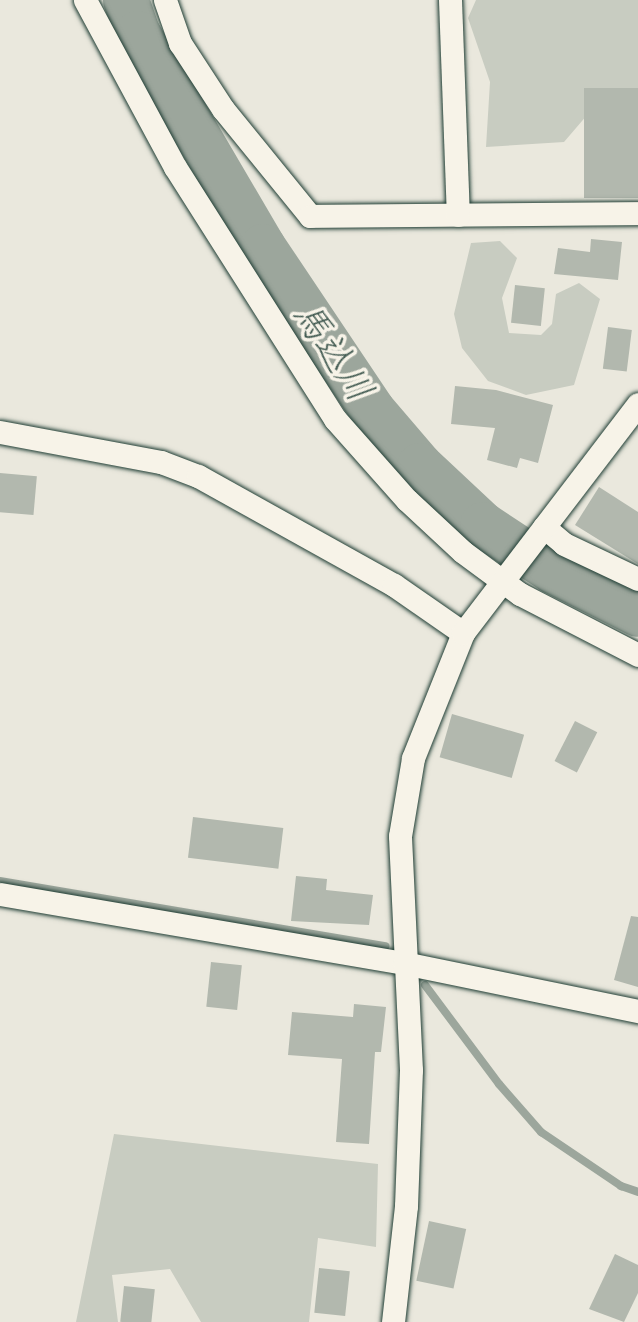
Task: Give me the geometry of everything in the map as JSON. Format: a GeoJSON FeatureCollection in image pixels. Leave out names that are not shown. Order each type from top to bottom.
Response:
{"type":"FeatureCollection","features":[{"type":"Feature","properties":{"kind":"street"},"geometry":{"type":"LineString","coordinates":[[85,0],[175,167],[335,419],[407,500],[504,577],[558,616],[638,655]]}},
{"type":"Feature","properties":{"kind":"street"},"geometry":{"type":"LineString","coordinates":[[165,0],[180,43],[223,108],[310,216],[638,213]]}},
{"type":"Feature","properties":{"kind":"street"},"geometry":{"type":"LineString","coordinates":[[450,0],[458,215]]}},
{"type":"Feature","properties":{"kind":"street"},"geometry":{"type":"LineString","coordinates":[[393,1322],[406,1206],[410,1084],[400,836],[413,758],[463,633],[638,404]]}},
{"type":"Feature","properties":{"kind":"street"},"geometry":{"type":"LineString","coordinates":[[0,432],[161,462],[198,476],[394,586],[463,633]]}},
{"type":"Feature","properties":{"kind":"street"},"geometry":{"type":"LineString","coordinates":[[544,527],[564,544],[638,579]]}},
{"type":"Feature","properties":{"kind":"street"},"geometry":{"type":"LineString","coordinates":[[0,894],[404,963],[638,1011]]}},
{"type":"Feature","properties":{"kind":"shaded area"},"geometry":{"type":"Polygon","coordinates":[[[476,0],[638,0],[638,92],[600,100],[564,142],[486,147],[490,82],[468,18],[476,0]]]}},
{"type":"Feature","properties":{"kind":"shaded area"},"geometry":{"type":"Polygon","coordinates":[[[500,241],[517,258],[502,298],[509,333],[541,335],[552,324],[556,294],[579,283],[600,299],[574,385],[526,395],[488,381],[462,348],[454,314],[471,243],[500,241]]]}},
{"type":"Feature","properties":{"kind":"shaded area"},"geometry":{"type":"Polygon","coordinates":[[[114,1134],[378,1164],[376,1247],[318,1238],[309,1322],[201,1322],[170,1269],[112,1275],[118,1322],[76,1322],[114,1134]]]}},
{"type":"Feature","properties":{"kind":"building"},"geometry":{"type":"Polygon","coordinates":[[[584,88],[638,88],[638,198],[584,198],[584,88]]]}},
{"type":"Feature","properties":{"kind":"building"},"geometry":{"type":"Polygon","coordinates":[[[591,239],[622,242],[618,280],[554,274],[558,248],[590,252],[591,239]]]}},
{"type":"Feature","properties":{"kind":"building"},"geometry":{"type":"Polygon","coordinates":[[[515,285],[545,288],[541,326],[511,323],[515,285]]]}},
{"type":"Feature","properties":{"kind":"building"},"geometry":{"type":"Polygon","coordinates":[[[608,327],[632,330],[627,372],[603,369],[608,327]]]}},
{"type":"Feature","properties":{"kind":"building"},"geometry":{"type":"Polygon","coordinates":[[[455,386],[496,390],[553,405],[538,463],[520,458],[517,468],[487,460],[495,428],[451,424],[455,386]]]}},
{"type":"Feature","properties":{"kind":"building"},"geometry":{"type":"Polygon","coordinates":[[[0,473],[37,476],[33,515],[0,512],[0,473]]]}},
{"type":"Feature","properties":{"kind":"building"},"geometry":{"type":"Polygon","coordinates":[[[599,487],[638,512],[638,564],[575,525],[599,487]]]}},
{"type":"Feature","properties":{"kind":"building"},"geometry":{"type":"Polygon","coordinates":[[[452,714],[524,735],[512,778],[440,757],[452,714]]]}},
{"type":"Feature","properties":{"kind":"building"},"geometry":{"type":"Polygon","coordinates":[[[575,721],[597,732],[577,772],[555,761],[575,721]]]}},
{"type":"Feature","properties":{"kind":"building"},"geometry":{"type":"Polygon","coordinates":[[[193,817],[283,828],[278,869],[188,858],[193,817]]]}},
{"type":"Feature","properties":{"kind":"building"},"geometry":{"type":"Polygon","coordinates":[[[296,876],[327,879],[326,890],[373,895],[369,925],[291,921],[296,876]]]}},
{"type":"Feature","properties":{"kind":"building"},"geometry":{"type":"Polygon","coordinates":[[[631,916],[638,917],[638,987],[614,980],[631,916]]]}},
{"type":"Feature","properties":{"kind":"building"},"geometry":{"type":"Polygon","coordinates":[[[211,962],[242,965],[237,1010],[206,1007],[211,962]]]}},
{"type":"Feature","properties":{"kind":"building"},"geometry":{"type":"Polygon","coordinates":[[[354,1004],[386,1007],[381,1052],[375,1052],[369,1144],[336,1142],[342,1059],[288,1055],[292,1012],[353,1017],[354,1004]]]}},
{"type":"Feature","properties":{"kind":"building"},"geometry":{"type":"Polygon","coordinates":[[[429,1221],[466,1229],[453,1289],[416,1281],[429,1221]]]}},
{"type":"Feature","properties":{"kind":"building"},"geometry":{"type":"Polygon","coordinates":[[[615,1254],[638,1265],[638,1293],[624,1322],[589,1309],[615,1254]]]}},
{"type":"Feature","properties":{"kind":"building"},"geometry":{"type":"Polygon","coordinates":[[[319,1268],[350,1271],[345,1316],[314,1313],[319,1268]]]}},
{"type":"Feature","properties":{"kind":"building"},"geometry":{"type":"Polygon","coordinates":[[[124,1286],[155,1289],[151,1322],[120,1322],[124,1286]]]}},
{"type":"Feature","properties":{"kind":"waterway","name":"馬込川"},"geometry":{"type":"LineString","coordinates":[[126,0],[138,34],[263,247],[372,410],[420,466],[483,525],[553,571],[638,614]]}},
{"type":"Feature","properties":{"kind":"waterway"},"geometry":{"type":"LineString","coordinates":[[0,881],[386,946]]}},
{"type":"Feature","properties":{"kind":"waterway"},"geometry":{"type":"LineString","coordinates":[[425,985],[499,1084],[541,1132],[621,1186],[638,1192]]}}]}
